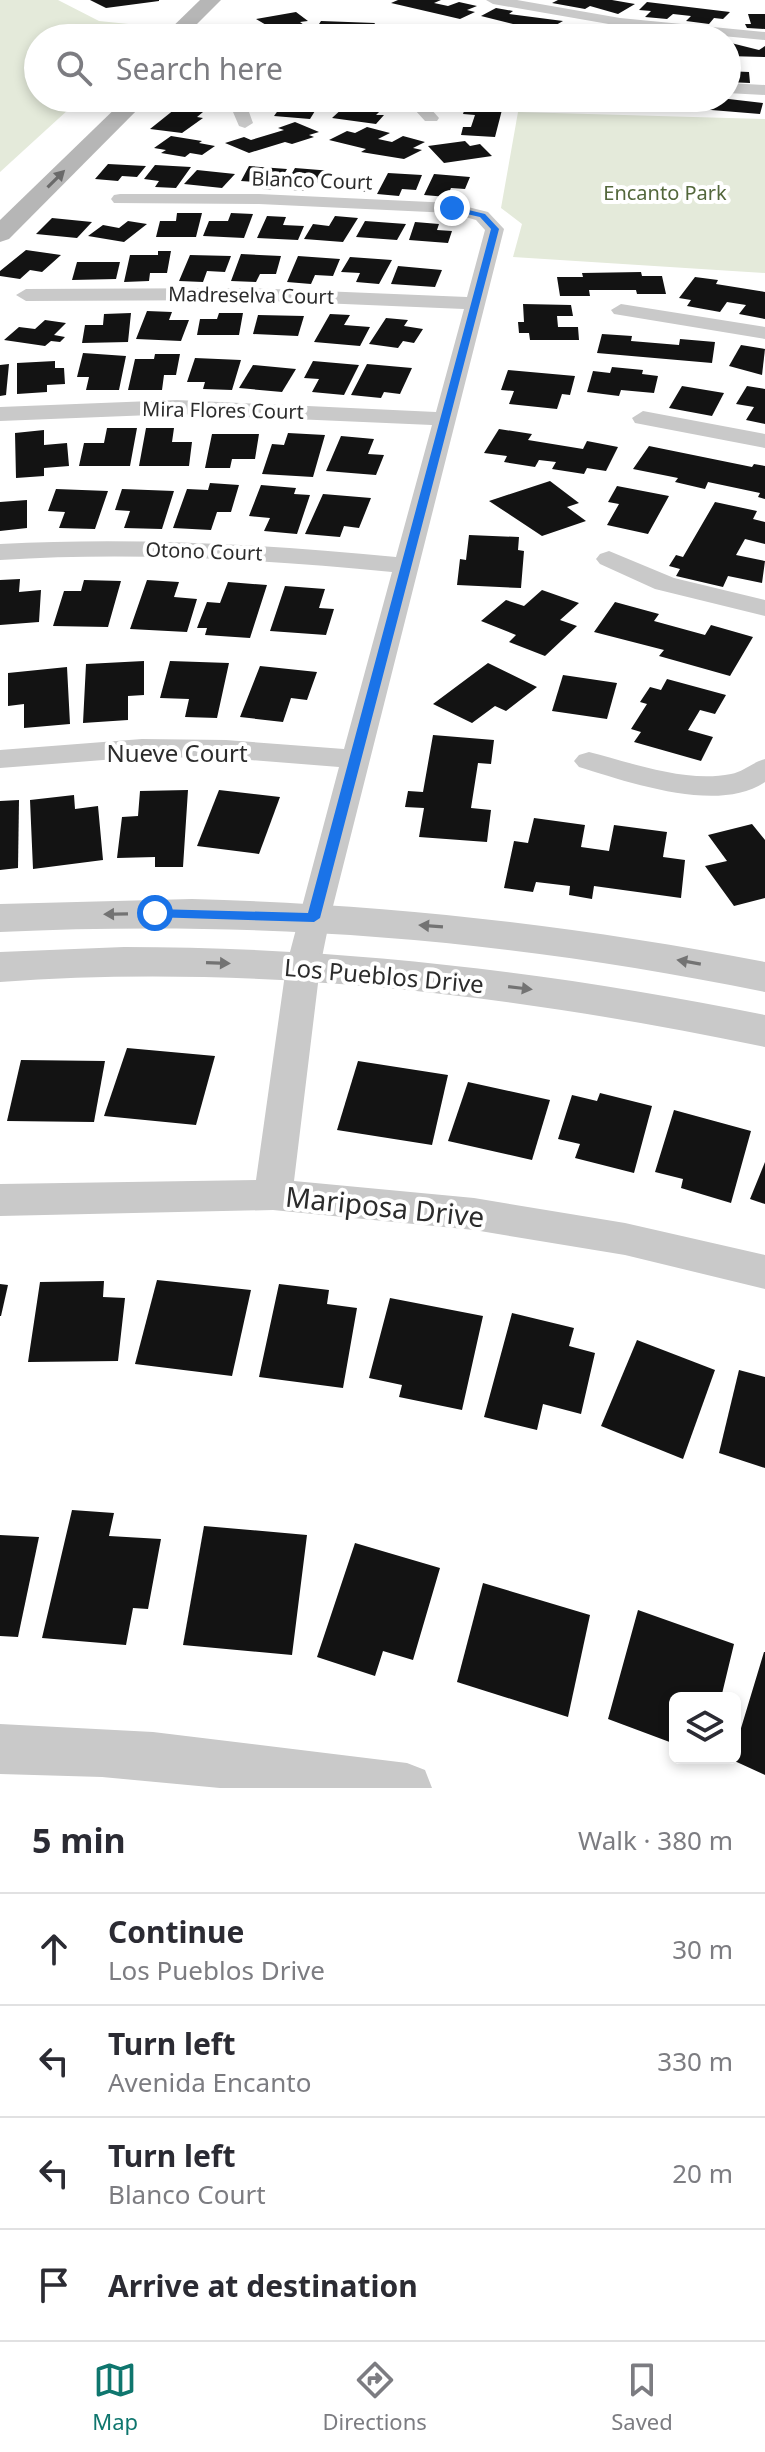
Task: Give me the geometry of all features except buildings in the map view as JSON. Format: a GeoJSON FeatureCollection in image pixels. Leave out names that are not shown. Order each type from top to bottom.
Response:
{"type":"FeatureCollection","features":[{"type":"Feature","properties":{"kind":"main road"},"geometry":{"type":"LineString","coordinates":[[192,24],[220,5]]}},
{"type":"Feature","properties":{"kind":"main road"},"geometry":{"type":"LineString","coordinates":[[208,24],[220,5]]}},
{"type":"Feature","properties":{"kind":"main road"},"geometry":{"type":"LineString","coordinates":[[54,149],[93,112]]}},
{"type":"Feature","properties":{"kind":"main road"},"geometry":{"type":"LineString","coordinates":[[0,234],[124,112]]}},
{"type":"Feature","properties":{"kind":"street"},"geometry":{"type":"LineString","coordinates":[[493,0],[641,24]]}},
{"type":"Feature","properties":{"kind":"street"},"geometry":{"type":"LineString","coordinates":[[741,34],[765,36]]}},
{"type":"Feature","properties":{"kind":"street"},"geometry":{"type":"LineString","coordinates":[[741,89],[765,90]]}},
{"type":"Feature","properties":{"kind":"street"},"geometry":{"type":"LineString","coordinates":[[241,112],[245,123]]}},
{"type":"Feature","properties":{"kind":"street"},"geometry":{"type":"LineString","coordinates":[[425,112],[431,118]]}},
{"type":"Feature","properties":{"kind":"street","name":"Blanco Court"},"geometry":{"type":"LineString","coordinates":[[120,199],[259,199],[452,208],[482,216],[495,229],[476,303]]}},
{"type":"Feature","properties":{"kind":"street","name":"Madreselva Court"},"geometry":{"type":"LineString","coordinates":[[26,295],[265,294],[476,303]]}},
{"type":"Feature","properties":{"kind":"street"},"geometry":{"type":"LineString","coordinates":[[273,1195],[303,967],[314,918],[476,303]]}},
{"type":"Feature","properties":{"kind":"street"},"geometry":{"type":"LineString","coordinates":[[621,310],[765,333]]}},
{"type":"Feature","properties":{"kind":"street","name":"Mira Flores Court"},"geometry":{"type":"LineString","coordinates":[[0,414],[177,407],[446,419]]}},
{"type":"Feature","properties":{"kind":"street"},"geometry":{"type":"LineString","coordinates":[[643,418],[765,441]]}},
{"type":"Feature","properties":{"kind":"street","name":"Otono Court"},"geometry":{"type":"LineString","coordinates":[[0,552],[192,548],[408,566]]}},
{"type":"Feature","properties":{"kind":"street"},"geometry":{"type":"LineString","coordinates":[[609,559],[639,575],[664,583],[765,608]]}},
{"type":"Feature","properties":{"kind":"street","name":"Nueve Court"},"geometry":{"type":"LineString","coordinates":[[0,759],[142,748],[226,749],[354,759]]}},
{"type":"Feature","properties":{"kind":"street"},"geometry":{"type":"LineString","coordinates":[[589,761],[644,775],[711,786],[750,779],[765,768]]}},
{"type":"Feature","properties":{"kind":"street","name":"Los Pueblos Drive"},"geometry":{"type":"LineString","coordinates":[[0,918],[155,913],[314,918],[497,932],[667,958],[765,977]]}},
{"type":"Feature","properties":{"kind":"street","name":"Los Pueblos Drive"},"geometry":{"type":"LineString","coordinates":[[0,967],[176,961],[303,967],[527,988],[765,1031]]}},
{"type":"Feature","properties":{"kind":"street","name":"Mariposa Drive"},"geometry":{"type":"LineString","coordinates":[[0,1200],[273,1195],[474,1214],[625,1239],[765,1272]]}},
{"type":"Feature","properties":{"kind":"street"},"geometry":{"type":"LineString","coordinates":[[0,1749],[39,1749],[249,1766],[407,1788]]}},
{"type":"Feature","properties":{"kind":"green space"},"geometry":{"type":"Polygon","coordinates":[[[0,0],[58,0],[99,21],[128,24],[24,24],[24,112],[66,112],[0,172],[0,0]]]}},
{"type":"Feature","properties":{"kind":"green space","name":"Encanto Park"},"geometry":{"type":"Polygon","coordinates":[[[518,112],[765,119],[765,273],[513,257],[522,224],[501,208],[518,112]]]}},
{"type":"Feature","properties":{"kind":"route"},"geometry":{"type":"LineString","coordinates":[[155,913],[314,918],[495,229],[473,211],[452,208]]}}]}
